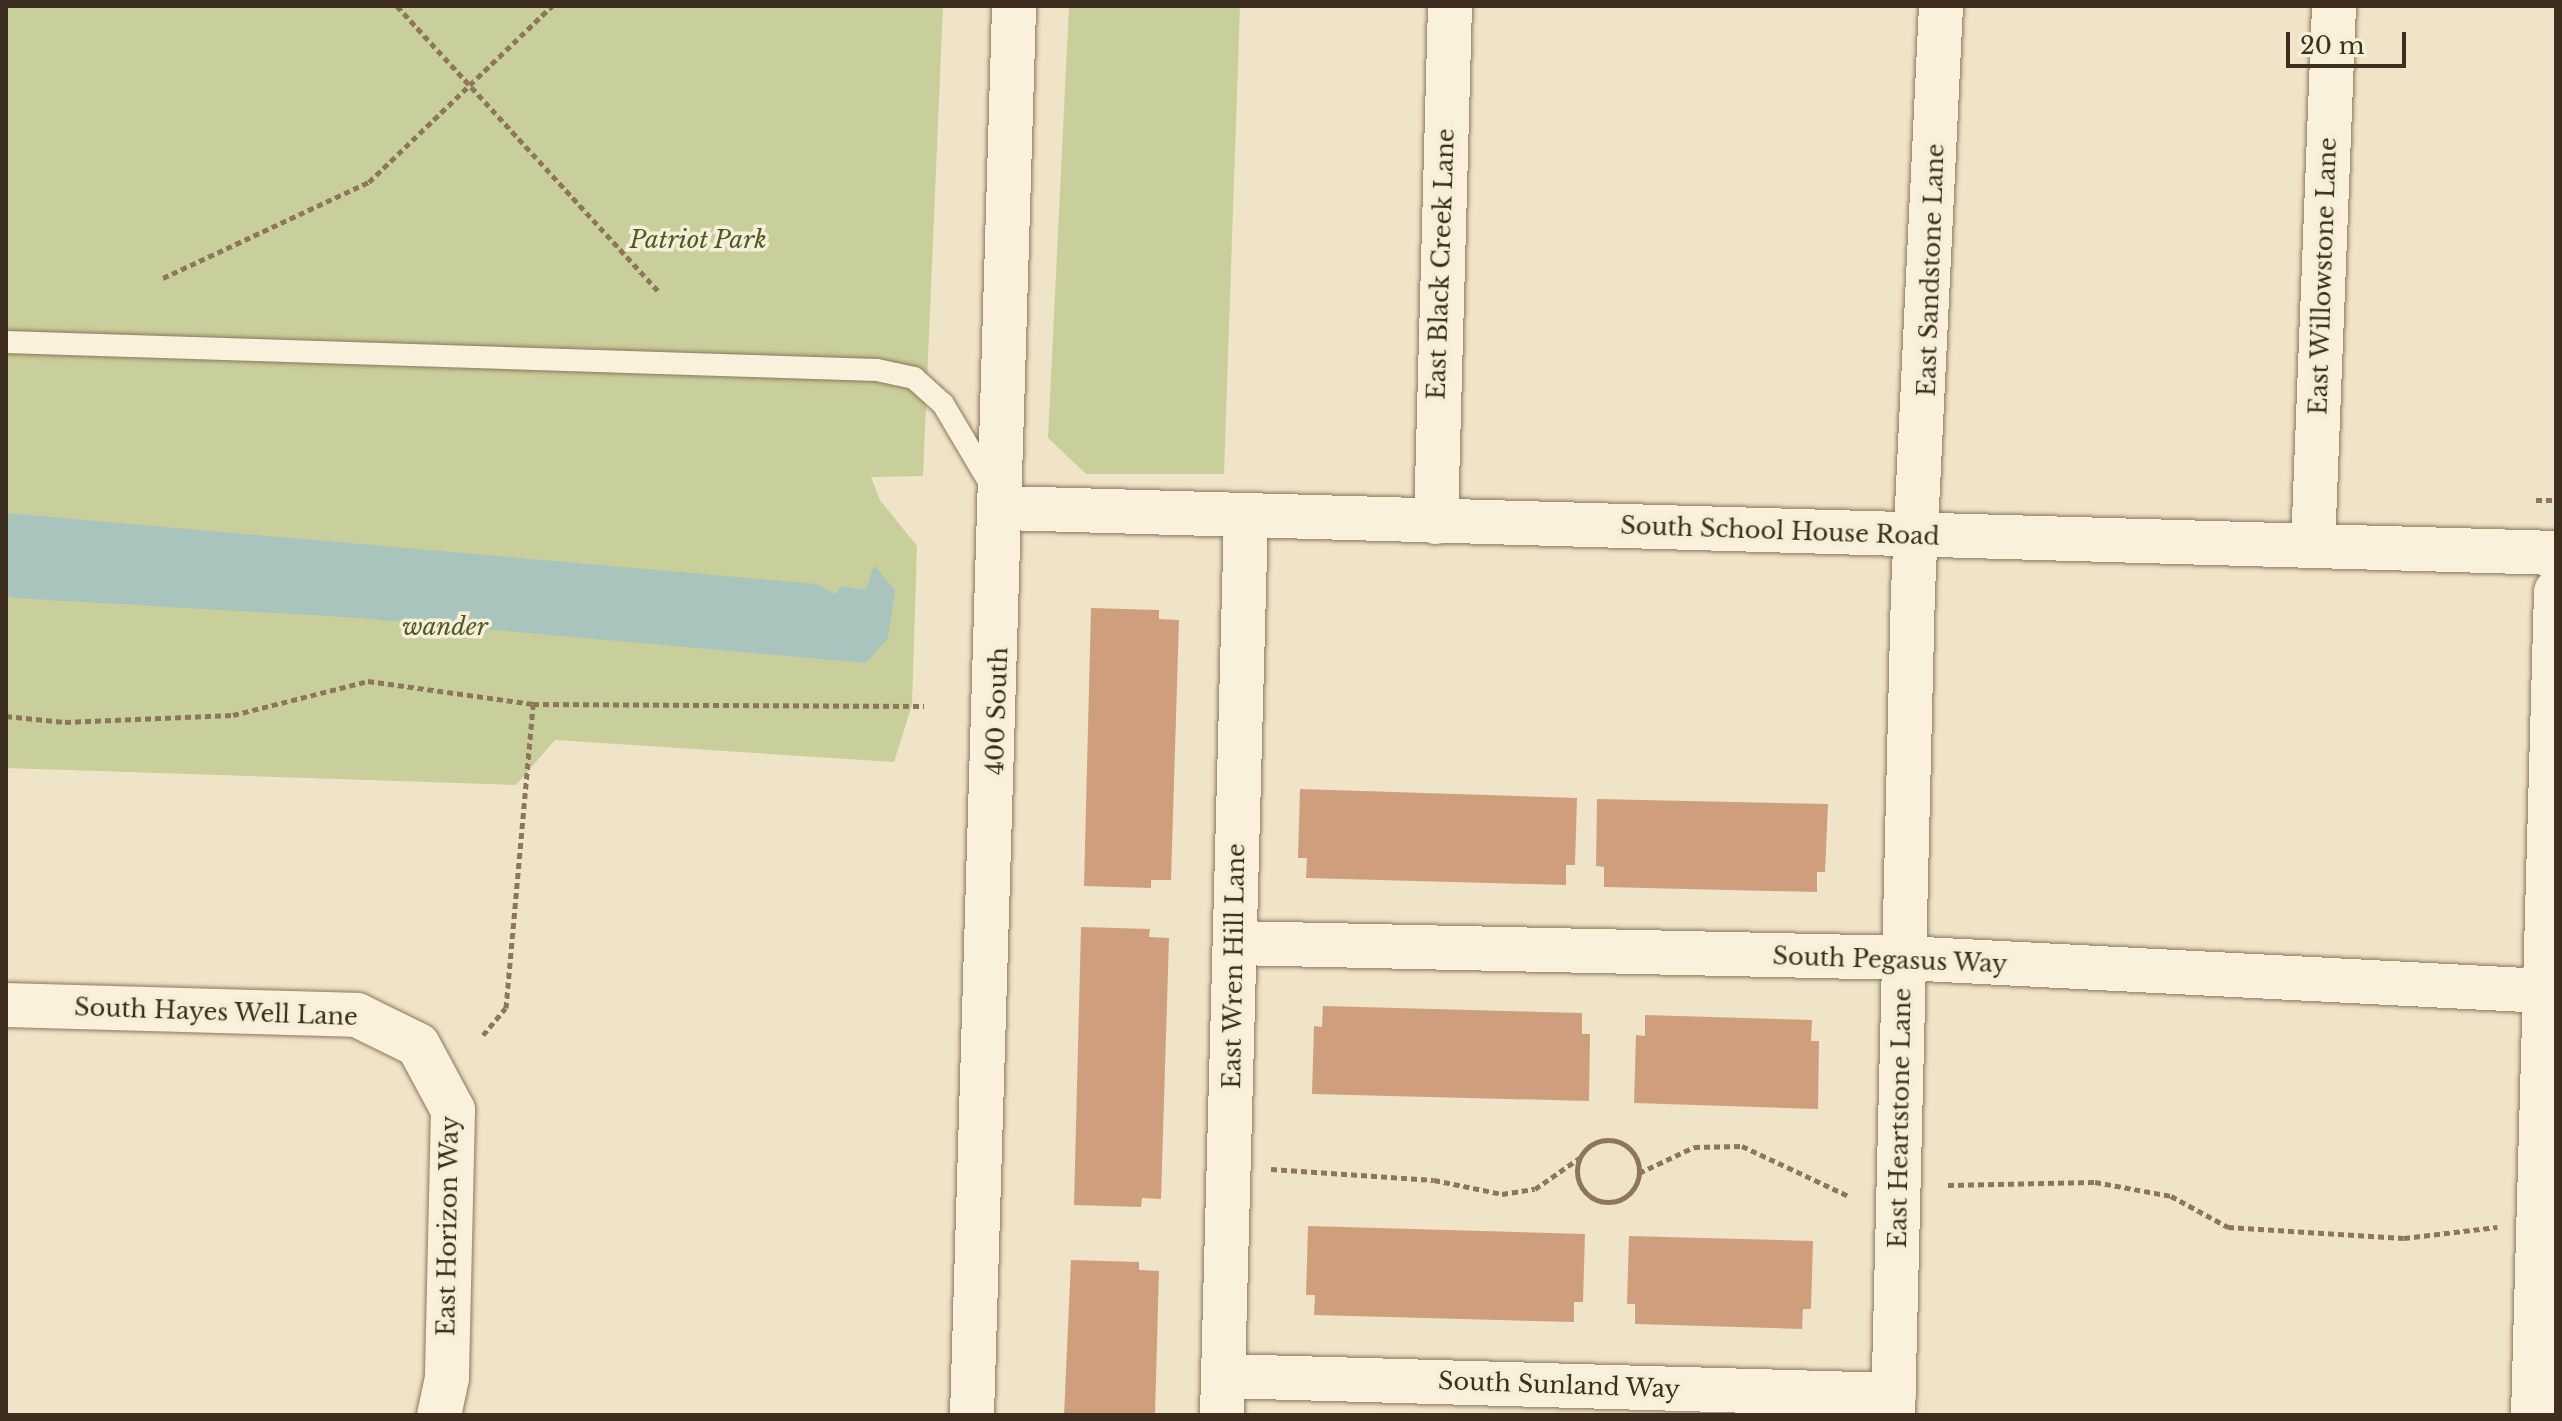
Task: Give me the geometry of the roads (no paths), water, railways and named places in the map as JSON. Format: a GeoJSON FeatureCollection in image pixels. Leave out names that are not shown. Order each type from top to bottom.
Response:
{"type":"FeatureCollection","features":[{"type":"Feature","properties":{"kind":"street","name":"400 South"},"geometry":{"type":"LineString","coordinates":[[972,1415],[1004,508],[1014,6]]}},
{"type":"Feature","properties":{"kind":"street","name":"East Black Creek Lane"},"geometry":{"type":"LineString","coordinates":[[1436,522],[1450,6]]}},
{"type":"Feature","properties":{"kind":"street","name":"East Sandstone Lane"},"geometry":{"type":"LineString","coordinates":[[1919,534],[1941,6]]}},
{"type":"Feature","properties":{"kind":"street","name":"East Willowstone Lane"},"geometry":{"type":"LineString","coordinates":[[2313,546],[2334,6]]}},
{"type":"Feature","properties":{"kind":"street","name":"South School House Road"},"geometry":{"type":"LineString","coordinates":[[1004,508],[2556,553]]}},
{"type":"Feature","properties":{"kind":"street","name":"East Wren Hill Lane"},"geometry":{"type":"LineString","coordinates":[[1222,1395],[1246,517]]}},
{"type":"Feature","properties":{"kind":"street","name":"East Heartstone Lane"},"geometry":{"type":"LineString","coordinates":[[1893,1405],[1919,534]]}},
{"type":"Feature","properties":{"kind":"street"},"geometry":{"type":"LineString","coordinates":[[2533,1415],[2556,591]]}},
{"type":"Feature","properties":{"kind":"street","name":"South Pegasus Way"},"geometry":{"type":"LineString","coordinates":[[1235,943],[1904,958],[2544,991]]}},
{"type":"Feature","properties":{"kind":"street","name":"South Hayes Well Lane"},"geometry":{"type":"LineString","coordinates":[[6,1005],[357,1015],[418,1045]]}},
{"type":"Feature","properties":{"kind":"street","name":"East Horizon Way"},"geometry":{"type":"LineString","coordinates":[[418,1045],[453,1110],[447,1378],[439,1415]]}},
{"type":"Feature","properties":{"kind":"street","name":"South Sunland Way"},"geometry":{"type":"LineString","coordinates":[[1222,1395],[1893,1405]]}},
{"type":"Feature","properties":{"kind":"lane"},"geometry":{"type":"LineString","coordinates":[[6,342],[816,366],[914,378],[950,415],[1004,508]]}},
{"type":"Feature","properties":{"kind":"water"},"geometry":{"type":"Polygon","coordinates":[[[6,513],[817,584],[835,594],[841,586],[866,590],[874,565],[895,590],[888,638],[866,663],[360,618],[15,598],[6,596],[6,513]]]}},
{"type":"Feature","properties":{"kind":"park label","name":"Patriot Park"},"geometry":{"type":"Point","coordinates":[698,240]}},
{"type":"Feature","properties":{"kind":"park label","name":"wander"},"geometry":{"type":"Point","coordinates":[445,627]}}]}
